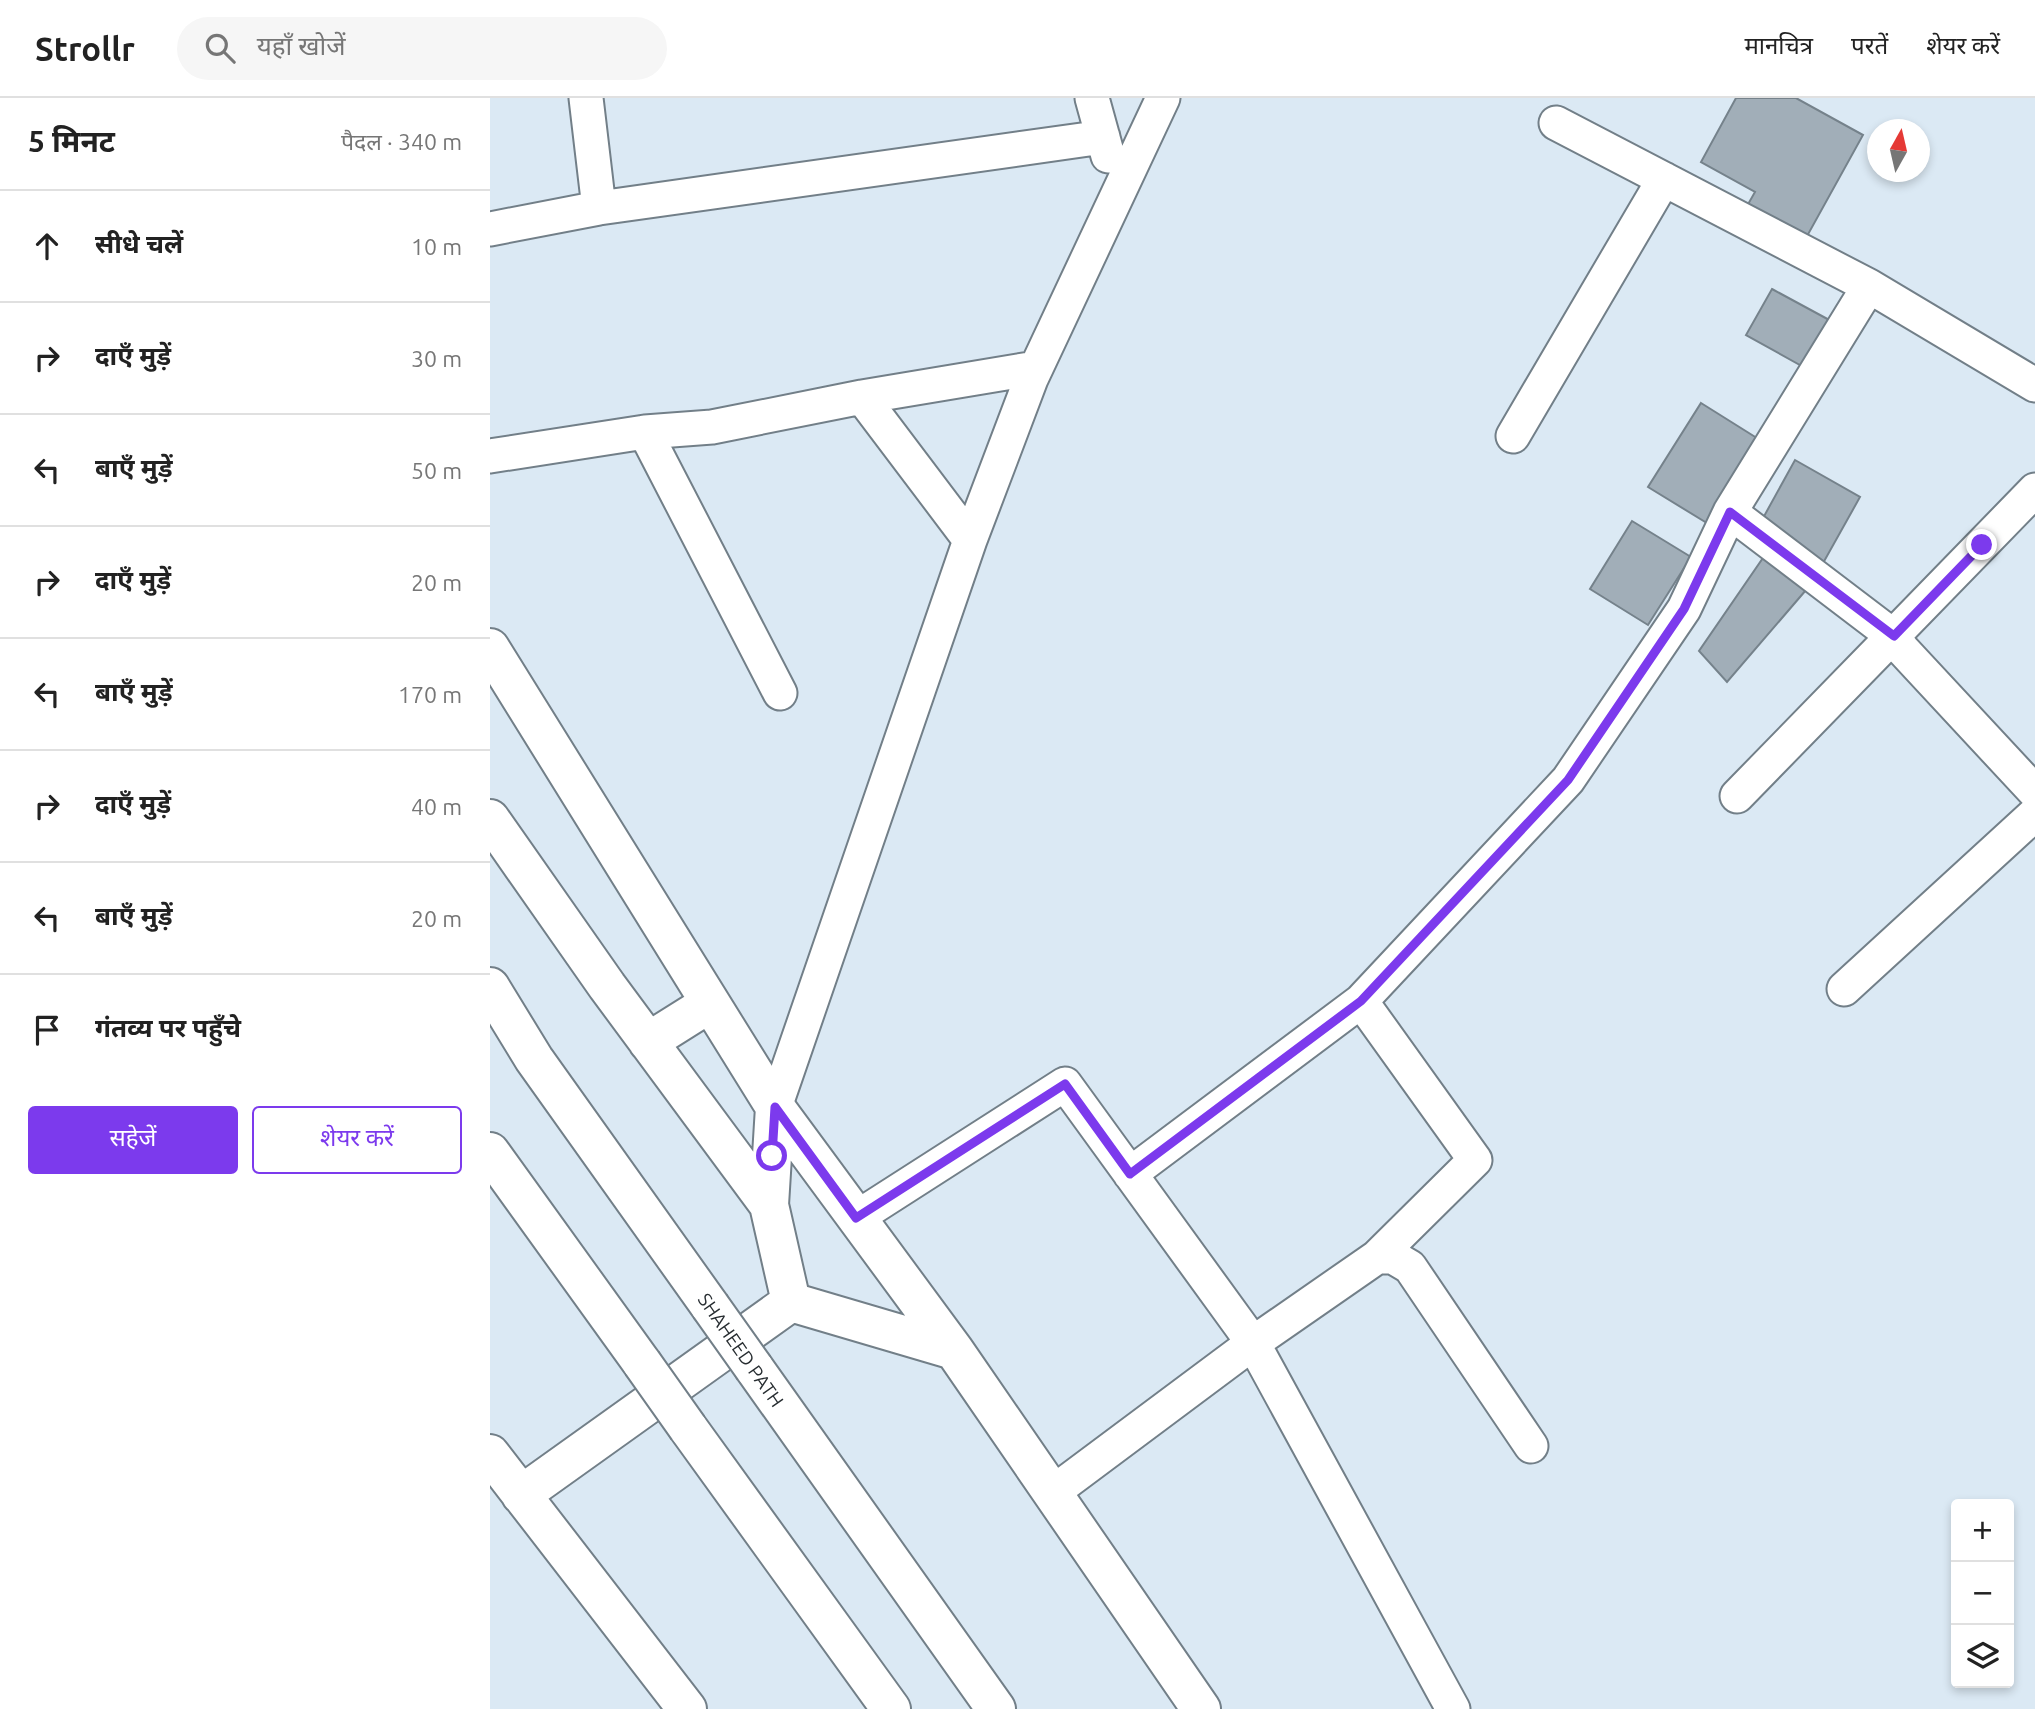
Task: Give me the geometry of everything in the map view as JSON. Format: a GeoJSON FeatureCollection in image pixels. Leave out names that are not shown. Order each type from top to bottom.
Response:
{"type":"FeatureCollection","features":[{"type":"Feature","properties":{"kind":"main road"},"geometry":{"type":"LineString","coordinates":[[490,648],[775,1107],[954,1350],[1200,1709]]}},
{"type":"Feature","properties":{"kind":"main road"},"geometry":{"type":"LineString","coordinates":[[490,820],[648,1042],[769,1205]]}},
{"type":"Feature","properties":{"kind":"main road","name":"SHAHEED PATH"},"geometry":{"type":"LineString","coordinates":[[490,987],[534,1059],[996,1709]]}},
{"type":"Feature","properties":{"kind":"main road"},"geometry":{"type":"LineString","coordinates":[[648,1042],[710,1003]]}},
{"type":"Feature","properties":{"kind":"main road"},"geometry":{"type":"LineString","coordinates":[[775,1107],[769,1205],[792,1302]]}},
{"type":"Feature","properties":{"kind":"main road"},"geometry":{"type":"LineString","coordinates":[[490,1152],[891,1709]]}},
{"type":"Feature","properties":{"kind":"main road"},"geometry":{"type":"LineString","coordinates":[[792,1302],[954,1350]]}},
{"type":"Feature","properties":{"kind":"main road"},"geometry":{"type":"LineString","coordinates":[[521,1495],[792,1302]]}},
{"type":"Feature","properties":{"kind":"main road"},"geometry":{"type":"LineString","coordinates":[[490,1454],[687,1709]]}},
{"type":"Feature","properties":{"kind":"street"},"geometry":{"type":"LineString","coordinates":[[586,98],[598,208]]}},
{"type":"Feature","properties":{"kind":"street"},"geometry":{"type":"LineString","coordinates":[[1092,98],[1116,192]]}},
{"type":"Feature","properties":{"kind":"street"},"geometry":{"type":"LineString","coordinates":[[775,1107],[970,540],[1036,368],[1116,192],[1163,98]]}},
{"type":"Feature","properties":{"kind":"street"},"geometry":{"type":"LineString","coordinates":[[1556,123],[1869,286],[2035,385]]}},
{"type":"Feature","properties":{"kind":"street"},"geometry":{"type":"LineString","coordinates":[[490,229],[598,208],[1103,136]]}},
{"type":"Feature","properties":{"kind":"street"},"geometry":{"type":"LineString","coordinates":[[1513,436],[1664,180]]}},
{"type":"Feature","properties":{"kind":"street"},"geometry":{"type":"LineString","coordinates":[[1130,1174],[1361,1001],[1568,780],[1684,609],[1730,512],[1869,286]]}},
{"type":"Feature","properties":{"kind":"street"},"geometry":{"type":"LineString","coordinates":[[490,456],[645,432],[712,427],[862,397],[1036,368]]}},
{"type":"Feature","properties":{"kind":"street"},"geometry":{"type":"LineString","coordinates":[[862,397],[970,540]]}},
{"type":"Feature","properties":{"kind":"street"},"geometry":{"type":"LineString","coordinates":[[645,432],[780,693]]}},
{"type":"Feature","properties":{"kind":"street"},"geometry":{"type":"LineString","coordinates":[[1737,796],[2035,490]]}},
{"type":"Feature","properties":{"kind":"street"},"geometry":{"type":"LineString","coordinates":[[1730,512],[1894,636],[2035,792]]}},
{"type":"Feature","properties":{"kind":"street"},"geometry":{"type":"LineString","coordinates":[[1844,989],[2035,814]]}},
{"type":"Feature","properties":{"kind":"street"},"geometry":{"type":"LineString","coordinates":[[1052,1493],[1253,1343],[1377,1257],[1475,1160],[1361,1001]]}},
{"type":"Feature","properties":{"kind":"street"},"geometry":{"type":"LineString","coordinates":[[856,1218],[1065,1084],[1253,1343],[1453,1709]]}},
{"type":"Feature","properties":{"kind":"street"},"geometry":{"type":"LineString","coordinates":[[1377,1257],[1393,1257],[1410,1267],[1531,1446]]}},
{"type":"Feature","properties":{"kind":"building"},"geometry":{"type":"Polygon","coordinates":[[[1736,98],[1796,98],[1863,135],[1806,238],[1747,206],[1755,192],[1701,162],[1736,98]]]}},
{"type":"Feature","properties":{"kind":"building"},"geometry":{"type":"Polygon","coordinates":[[[1772,289],[1833,322],[1807,369],[1746,335],[1772,289]]]}},
{"type":"Feature","properties":{"kind":"building"},"geometry":{"type":"Polygon","coordinates":[[[1701,403],[1768,445],[1715,528],[1648,487],[1701,403]]]}},
{"type":"Feature","properties":{"kind":"building"},"geometry":{"type":"Polygon","coordinates":[[[1795,460],[1860,497],[1822,565],[1757,529],[1795,460]]]}},
{"type":"Feature","properties":{"kind":"building"},"geometry":{"type":"Polygon","coordinates":[[[1632,521],[1691,557],[1648,625],[1590,589],[1632,521]]]}},
{"type":"Feature","properties":{"kind":"building"},"geometry":{"type":"Polygon","coordinates":[[[1765,555],[1806,590],[1727,682],[1699,651],[1765,555]]]}},
{"type":"Feature","properties":{"kind":"route"},"geometry":{"type":"LineString","coordinates":[[772,1156],[775,1107],[856,1218],[1065,1084],[1130,1174],[1361,1001],[1568,780],[1684,609],[1730,512],[1894,636],[1982,545]]}}]}
